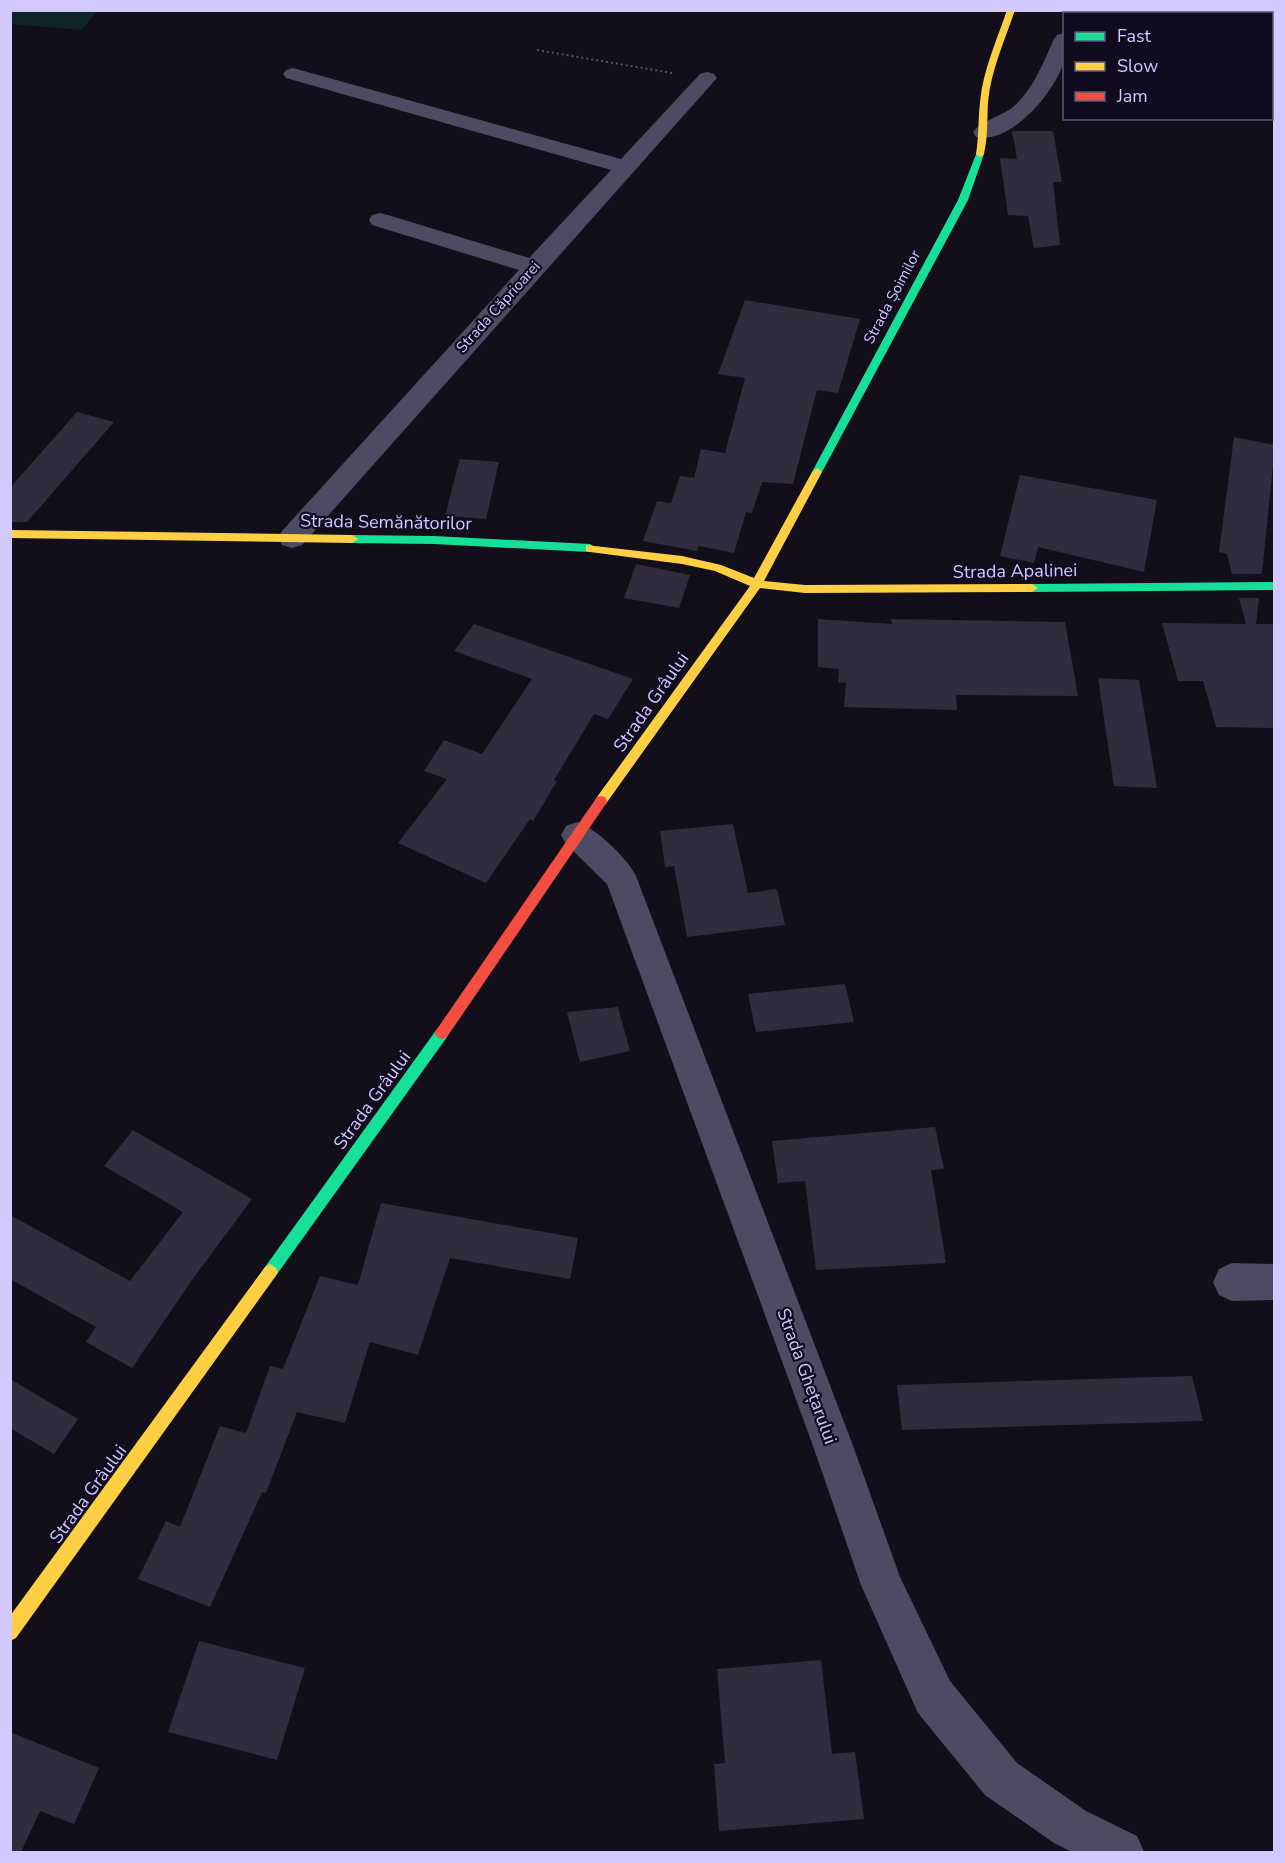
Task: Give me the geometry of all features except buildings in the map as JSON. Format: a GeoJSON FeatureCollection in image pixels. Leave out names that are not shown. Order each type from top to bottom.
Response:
{"type":"FeatureCollection","features":[{"type":"Feature","properties":{"kind":"street","name":"Strada Șoimilor"},"geometry":{"type":"LineString","coordinates":[[757,584],[963,200],[978,162],[984,132],[984,102],[990,71],[1011,10]]}},
{"type":"Feature","properties":{"kind":"street"},"geometry":{"type":"LineString","coordinates":[[984,132],[1014,117],[1029,103],[1042,85],[1063,43]]}},
{"type":"Feature","properties":{"kind":"street"},"geometry":{"type":"LineString","coordinates":[[293,74],[625,167]]}},
{"type":"Feature","properties":{"kind":"street","name":"Strada Căprioarei"},"geometry":{"type":"LineString","coordinates":[[292,538],[534,267],[707,78]]}},
{"type":"Feature","properties":{"kind":"street"},"geometry":{"type":"LineString","coordinates":[[380,220],[534,267]]}},
{"type":"Feature","properties":{"kind":"street","name":"Strada Semănătorilor"},"geometry":{"type":"LineString","coordinates":[[10,534],[504,542],[623,551],[717,568],[757,584]]}},
{"type":"Feature","properties":{"kind":"street","name":"Strada Apalinei"},"geometry":{"type":"LineString","coordinates":[[757,584],[849,591],[1275,586]]}},
{"type":"Feature","properties":{"kind":"street","name":"Strada Grâului"},"geometry":{"type":"LineString","coordinates":[[10,1632],[433,1046],[577,836],[757,584]]}},
{"type":"Feature","properties":{"kind":"street","name":"Strada Ghețarului"},"geometry":{"type":"LineString","coordinates":[[577,836],[620,876],[832,1443],[882,1585],[934,1697],[1001,1779],[1070,1827],[1121,1852]]}},
{"type":"Feature","properties":{"kind":"street"},"geometry":{"type":"LineString","coordinates":[[1232,1282],[1275,1282]]}},
{"type":"Feature","properties":{"kind":"path"},"geometry":{"type":"LineString","coordinates":[[537,50],[707,78]]}},
{"type":"Feature","properties":{"kind":"green space"},"geometry":{"type":"Polygon","coordinates":[[[10,11],[97,11],[82,30],[11,24],[10,11]]]}},
{"type":"Feature","properties":{"kind":"traffic: fast"},"geometry":{"type":"LineString","coordinates":[[817,472],[963,200],[980,154]]}},
{"type":"Feature","properties":{"kind":"traffic: fast"},"geometry":{"type":"LineString","coordinates":[[352,539],[434,540],[590,548]]}},
{"type":"Feature","properties":{"kind":"traffic: fast"},"geometry":{"type":"LineString","coordinates":[[1032,588],[1274,586]]}},
{"type":"Feature","properties":{"kind":"traffic: fast"},"geometry":{"type":"LineString","coordinates":[[270,1272],[442,1033]]}},
{"type":"Feature","properties":{"kind":"traffic: slow"},"geometry":{"type":"LineString","coordinates":[[980,154],[984,132],[984,102],[990,71],[1011,10]]}},
{"type":"Feature","properties":{"kind":"traffic: slow"},"geometry":{"type":"LineString","coordinates":[[601,801],[757,584],[817,472]]}},
{"type":"Feature","properties":{"kind":"traffic: slow"},"geometry":{"type":"LineString","coordinates":[[10,534],[352,539]]}},
{"type":"Feature","properties":{"kind":"traffic: slow"},"geometry":{"type":"LineString","coordinates":[[590,548],[682,560],[717,568],[757,584],[805,589],[1032,588]]}},
{"type":"Feature","properties":{"kind":"traffic: slow"},"geometry":{"type":"LineString","coordinates":[[10,1632],[270,1272]]}},
{"type":"Feature","properties":{"kind":"traffic: jam"},"geometry":{"type":"LineString","coordinates":[[442,1033],[601,801]]}}]}
